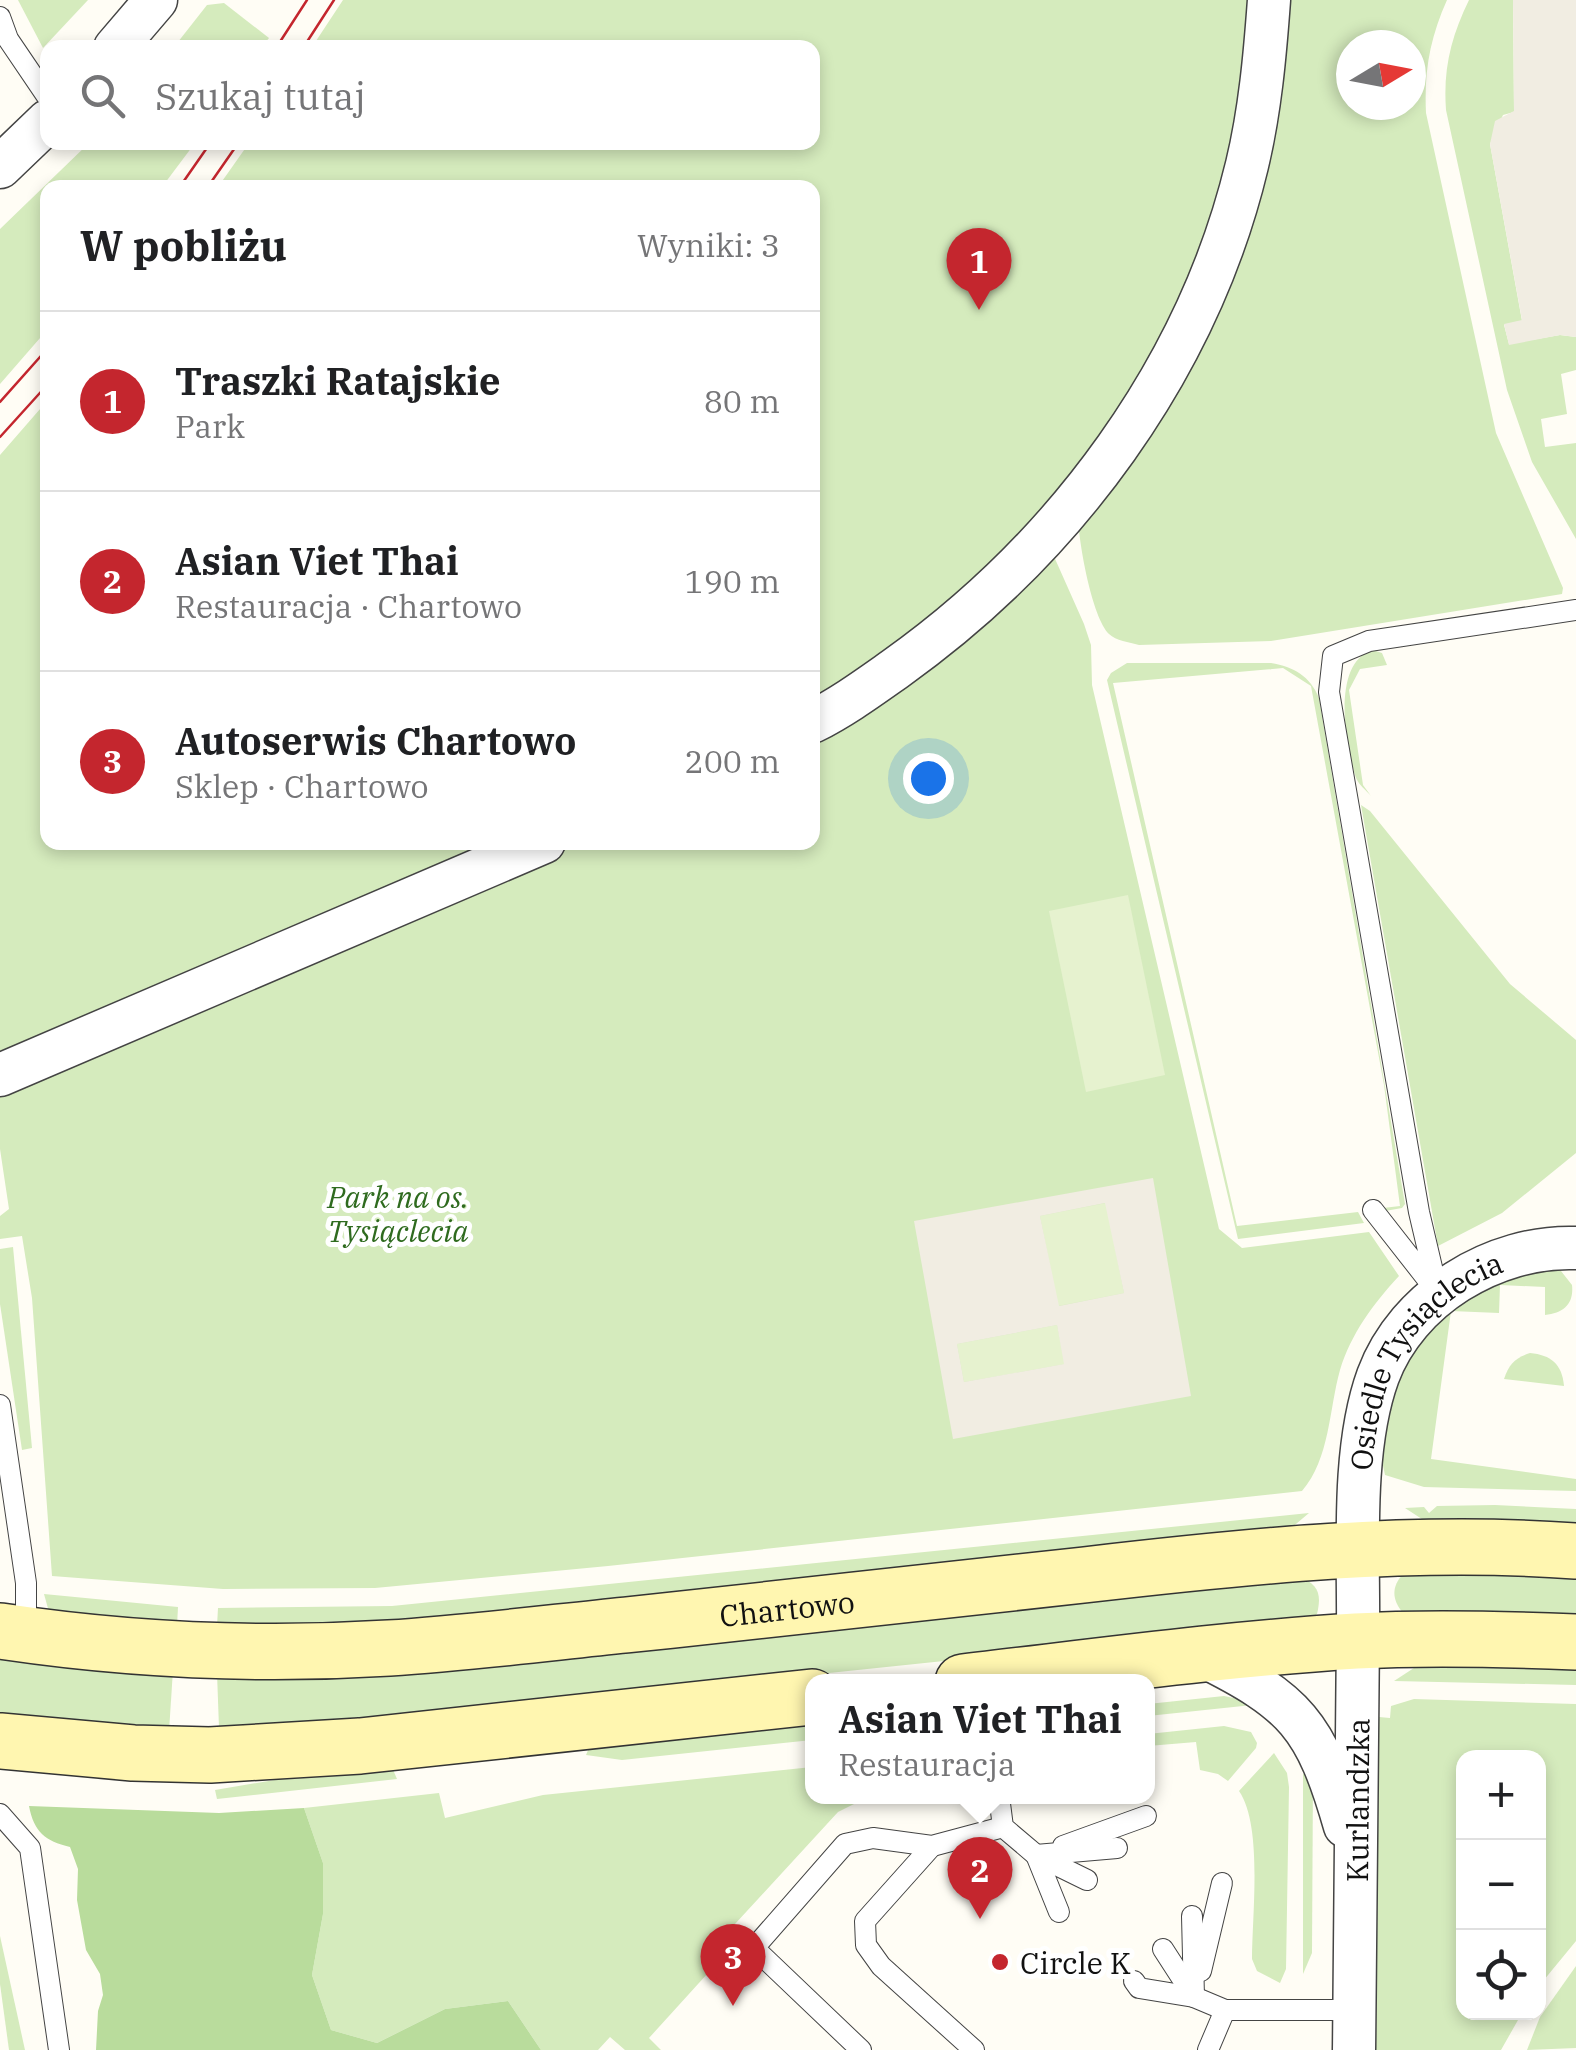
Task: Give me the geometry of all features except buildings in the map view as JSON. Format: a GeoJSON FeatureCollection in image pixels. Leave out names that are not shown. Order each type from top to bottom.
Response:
{"type":"FeatureCollection","features":[{"type":"Feature","properties":{"kind":"street"},"geometry":{"type":"LineString","coordinates":[[122,40],[156,0]]}},
{"type":"Feature","properties":{"kind":"street"},"geometry":{"type":"LineString","coordinates":[[820,718],[920,651],[991,594],[1058,524],[1107,463],[1171,360],[1221,250],[1247,165],[1260,94],[1269,0]]}},
{"type":"Feature","properties":{"kind":"street"},"geometry":{"type":"LineString","coordinates":[[0,167],[40,128]]}},
{"type":"Feature","properties":{"kind":"street"},"geometry":{"type":"LineString","coordinates":[[0,1075],[525,850]]}},
{"type":"Feature","properties":{"kind":"street","name":"Osiedle Tysiąclecia"},"geometry":{"type":"LineString","coordinates":[[1359,1548],[1360,1476],[1378,1376],[1393,1346],[1438,1293],[1474,1271],[1558,1247],[1576,1248]]}},
{"type":"Feature","properties":{"kind":"street","name":"Chartowo"},"geometry":{"type":"LineString","coordinates":[[13,1633],[195,1649],[386,1648],[1359,1548],[1448,1546],[1576,1551]]}},
{"type":"Feature","properties":{"kind":"street","name":"Kurlandzka"},"geometry":{"type":"LineString","coordinates":[[1354,2030],[1359,1548]]}},
{"type":"Feature","properties":{"kind":"street"},"geometry":{"type":"LineString","coordinates":[[1042,1674],[1358,1641],[1576,1642]]}},
{"type":"Feature","properties":{"kind":"street"},"geometry":{"type":"LineString","coordinates":[[1202,1656],[1240,1674],[1297,1716],[1320,1752],[1356,1865]]}},
{"type":"Feature","properties":{"kind":"street"},"geometry":{"type":"LineString","coordinates":[[0,1742],[182,1755],[360,1746],[805,1699]]}},
{"type":"Feature","properties":{"kind":"lane"},"geometry":{"type":"LineString","coordinates":[[0,17],[8,39],[40,86]]}},
{"type":"Feature","properties":{"kind":"lane"},"geometry":{"type":"LineString","coordinates":[[1438,1293],[1419,1212],[1333,711],[1333,656],[1368,641],[1576,610]]}},
{"type":"Feature","properties":{"kind":"lane"},"geometry":{"type":"LineString","coordinates":[[1374,1210],[1438,1293]]}},
{"type":"Feature","properties":{"kind":"lane"},"geometry":{"type":"LineString","coordinates":[[0,1405],[26,1583],[13,1633]]}},
{"type":"Feature","properties":{"kind":"lane"},"geometry":{"type":"LineString","coordinates":[[1001,1804],[1003,1827],[1036,1856],[1087,1880]]}},
{"type":"Feature","properties":{"kind":"lane"},"geometry":{"type":"LineString","coordinates":[[0,1814],[30,1848],[58,2050]]}},
{"type":"Feature","properties":{"kind":"lane"},"geometry":{"type":"LineString","coordinates":[[1036,1856],[1146,1816]]}},
{"type":"Feature","properties":{"kind":"lane"},"geometry":{"type":"LineString","coordinates":[[861,2050],[754,1948],[845,1844],[873,1838],[932,1846],[1003,1827]]}},
{"type":"Feature","properties":{"kind":"lane"},"geometry":{"type":"LineString","coordinates":[[932,1846],[865,1921],[866,1945],[881,1966],[974,2050]]}},
{"type":"Feature","properties":{"kind":"lane"},"geometry":{"type":"LineString","coordinates":[[1036,1856],[1116,1848]]}},
{"type":"Feature","properties":{"kind":"lane"},"geometry":{"type":"LineString","coordinates":[[1036,1856],[1059,1912]]}},
{"type":"Feature","properties":{"kind":"lane"},"geometry":{"type":"LineString","coordinates":[[1194,1997],[1222,1883]]}},
{"type":"Feature","properties":{"kind":"lane"},"geometry":{"type":"LineString","coordinates":[[1192,1916],[1194,1997]]}},
{"type":"Feature","properties":{"kind":"lane"},"geometry":{"type":"LineString","coordinates":[[1163,1948],[1194,1997]]}},
{"type":"Feature","properties":{"kind":"lane"},"geometry":{"type":"LineString","coordinates":[[1134,1981],[1139,1988],[1194,1997],[1226,2010],[1354,2030]]}},
{"type":"Feature","properties":{"kind":"lane"},"geometry":{"type":"LineString","coordinates":[[1208,2050],[1226,2010]]}},
{"type":"Feature","properties":{"kind":"green space"},"geometry":{"type":"Polygon","coordinates":[[[18,0],[88,0],[50,40],[40,42],[18,0]]]}},
{"type":"Feature","properties":{"kind":"green space","name":"Park na os. Tysiąclecia"},"geometry":{"type":"Polygon","coordinates":[[[343,0],[1256,0],[1246,93],[1209,242],[1052,552],[1091,645],[1092,685],[1219,1229],[1242,1248],[1369,1232],[1399,1276],[1350,1344],[1340,1370],[1323,1449],[1302,1491],[375,1588],[223,1589],[52,1576],[32,1298],[22,1236],[0,1239],[0,1216],[9,1209],[0,1149],[0,455],[40,409],[40,850],[820,850],[820,180],[223,180],[244,150],[820,150],[820,40],[317,40],[343,0]]]}},
{"type":"Feature","properties":{"kind":"green space"},"geometry":{"type":"Polygon","coordinates":[[[1286,0],[1447,0],[1429,55],[1426,83],[1426,30],[1336,30],[1336,120],[1426,120],[1426,113],[1496,433],[1563,588],[1562,594],[1271,641],[1139,645],[1119,640],[1103,625],[1092,597],[1078,518],[1183,369],[1286,0]]]}},
{"type":"Feature","properties":{"kind":"green space"},"geometry":{"type":"Polygon","coordinates":[[[1469,0],[1513,0],[1514,112],[1503,115],[1490,144],[1522,321],[1504,325],[1509,344],[1560,335],[1576,337],[1576,370],[1561,374],[1567,414],[1541,419],[1545,447],[1576,443],[1576,539],[1532,462],[1507,390],[1446,110],[1450,54],[1469,0]]]}},
{"type":"Feature","properties":{"kind":"green space"},"geometry":{"type":"Polygon","coordinates":[[[224,3],[269,38],[180,40],[207,5],[224,3]]]}},
{"type":"Feature","properties":{"kind":"green space"},"geometry":{"type":"Polygon","coordinates":[[[82,150],[190,150],[167,180],[51,180],[82,150]]]}},
{"type":"Feature","properties":{"kind":"green space"},"geometry":{"type":"Polygon","coordinates":[[[40,190],[40,338],[0,384],[0,229],[40,190]]]}},
{"type":"Feature","properties":{"kind":"green space"},"geometry":{"type":"Polygon","coordinates":[[[1373,650],[1382,653],[1387,665],[1360,669],[1349,690],[1363,785],[1371,796],[1356,778],[1348,746],[1345,706],[1351,670],[1373,650]]]}},
{"type":"Feature","properties":{"kind":"green space"},"geometry":{"type":"Polygon","coordinates":[[[1127,663],[1271,663],[1300,674],[1315,690],[1405,1204],[1402,1208],[1383,1208],[1400,1206],[1384,1085],[1311,686],[1283,668],[1113,683],[1237,1226],[1358,1212],[1364,1223],[1238,1239],[1107,680],[1127,663]]]}},
{"type":"Feature","properties":{"kind":"green space"},"geometry":{"type":"Polygon","coordinates":[[[1361,805],[1370,811],[1510,984],[1576,1040],[1576,1153],[1502,1213],[1438,1246],[1361,805]]]}},
{"type":"Feature","properties":{"kind":"green space"},"geometry":{"type":"Polygon","coordinates":[[[1128,895],[1165,1075],[1086,1092],[1049,911],[1128,895]]]}},
{"type":"Feature","properties":{"kind":"green space"},"geometry":{"type":"Polygon","coordinates":[[[1106,1203],[1124,1293],[1058,1306],[1040,1216],[1106,1203]]]}},
{"type":"Feature","properties":{"kind":"green space"},"geometry":{"type":"Polygon","coordinates":[[[13,1247],[32,1448],[22,1450],[0,1304],[0,1249],[13,1247]]]}},
{"type":"Feature","properties":{"kind":"green space"},"geometry":{"type":"Polygon","coordinates":[[[1553,1268],[1561,1271],[1572,1285],[1569,1302],[1558,1312],[1545,1315],[1545,1287],[1500,1285],[1499,1313],[1451,1311],[1431,1459],[1576,1479],[1576,1491],[1424,1487],[1385,1475],[1382,1461],[1387,1414],[1404,1361],[1434,1320],[1498,1281],[1553,1268]]]}},
{"type":"Feature","properties":{"kind":"green space"},"geometry":{"type":"Polygon","coordinates":[[[1057,1325],[1065,1364],[964,1382],[957,1344],[1057,1325]]]}},
{"type":"Feature","properties":{"kind":"green space"},"geometry":{"type":"Polygon","coordinates":[[[1530,1353],[1554,1362],[1564,1386],[1504,1379],[1513,1362],[1530,1353]]]}},
{"type":"Feature","properties":{"kind":"green space"},"geometry":{"type":"Polygon","coordinates":[[[1437,1506],[1576,1509],[1576,1529],[1428,1523],[1405,1508],[1424,1507],[1429,1513],[1437,1506]]]}},
{"type":"Feature","properties":{"kind":"green space"},"geometry":{"type":"Polygon","coordinates":[[[1309,1513],[1290,1529],[387,1626],[217,1626],[218,1608],[392,1606],[1309,1513]]]}},
{"type":"Feature","properties":{"kind":"green space"},"geometry":{"type":"Polygon","coordinates":[[[1576,1573],[1576,1620],[1403,1613],[1394,1594],[1403,1574],[1576,1573]]]}},
{"type":"Feature","properties":{"kind":"green space"},"geometry":{"type":"Polygon","coordinates":[[[1299,1576],[1311,1583],[1319,1595],[1317,1614],[1305,1623],[372,1721],[219,1728],[217,1673],[1299,1576]]]}},
{"type":"Feature","properties":{"kind":"green space"},"geometry":{"type":"Polygon","coordinates":[[[44,1594],[178,1607],[177,1626],[49,1612],[44,1594]]]}},
{"type":"Feature","properties":{"kind":"green space"},"geometry":{"type":"Polygon","coordinates":[[[0,1653],[173,1670],[169,1731],[0,1720],[0,1653]]]}},
{"type":"Feature","properties":{"kind":"green space"},"geometry":{"type":"Polygon","coordinates":[[[1576,1665],[1576,1685],[1394,1681],[1417,1666],[1576,1665]]]}},
{"type":"Feature","properties":{"kind":"green space"},"geometry":{"type":"Polygon","coordinates":[[[1224,1696],[1262,1704],[1155,1715],[1155,1703],[1224,1696]]]}},
{"type":"Feature","properties":{"kind":"green space"},"geometry":{"type":"Polygon","coordinates":[[[1414,1699],[1576,1704],[1576,1941],[1546,1977],[1546,1750],[1456,1750],[1456,2020],[1518,2020],[1501,2050],[1376,2050],[1379,1717],[1390,1718],[1391,1706],[1414,1699]]]}},
{"type":"Feature","properties":{"kind":"green space"},"geometry":{"type":"Polygon","coordinates":[[[805,1720],[805,1741],[622,1760],[586,1755],[591,1743],[805,1720]]]}},
{"type":"Feature","properties":{"kind":"green space"},"geometry":{"type":"Polygon","coordinates":[[[1224,1726],[1251,1732],[1257,1743],[1228,1781],[1200,1770],[1196,1742],[1155,1745],[1155,1733],[1224,1726]]]}},
{"type":"Feature","properties":{"kind":"green space"},"geometry":{"type":"Polygon","coordinates":[[[1274,1753],[1287,1773],[1289,1787],[1286,1969],[1280,1983],[1257,1971],[1252,1959],[1254,1848],[1239,1791],[1274,1753]]]}},
{"type":"Feature","properties":{"kind":"green space"},"geometry":{"type":"Polygon","coordinates":[[[391,1765],[397,1779],[217,1799],[215,1790],[345,1768],[391,1765]]]}},
{"type":"Feature","properties":{"kind":"green space"},"geometry":{"type":"Polygon","coordinates":[[[805,1768],[805,1804],[854,1804],[838,1812],[735,1924],[728,1951],[649,2038],[661,2050],[625,2050],[610,2037],[598,2050],[541,2050],[508,2001],[445,2009],[377,2043],[331,2030],[312,1975],[323,1914],[323,1863],[304,1808],[439,1793],[445,1818],[543,1795],[805,1768]]]}},
{"type":"Feature","properties":{"kind":"green space"},"geometry":{"type":"Polygon","coordinates":[[[1303,1774],[1313,1774],[1312,1953],[1303,1974],[1303,1774]]]}},
{"type":"Feature","properties":{"kind":"green space"},"geometry":{"type":"Polygon","coordinates":[[[29,1806],[219,1813],[304,1808],[323,1863],[323,1914],[312,1975],[331,2030],[377,2043],[445,2009],[508,2001],[541,2050],[96,2050],[103,1995],[100,1974],[86,1950],[77,1900],[78,1869],[70,1847],[54,1842],[38,1829],[29,1806]]]}},
{"type":"Feature","properties":{"kind":"green space"},"geometry":{"type":"Polygon","coordinates":[[[0,1936],[25,2050],[9,2050],[0,1984],[0,1936]]]}},
{"type":"Feature","properties":{"kind":"green space"},"geometry":{"type":"Polygon","coordinates":[[[1576,1966],[1576,2048],[1527,2050],[1539,2020],[1546,2020],[1546,2008],[1576,1966]]]}},
{"type":"Feature","properties":{"kind":"shaded area"},"geometry":{"type":"Polygon","coordinates":[[[1513,0],[1576,0],[1576,337],[1560,335],[1509,345],[1504,324],[1522,320],[1490,144],[1495,121],[1514,111],[1513,0]]]}},
{"type":"Feature","properties":{"kind":"shaded area"},"geometry":{"type":"Polygon","coordinates":[[[1153,1178],[1191,1396],[953,1439],[914,1221],[1153,1178]],[[1105,1203],[1040,1216],[1059,1306],[1124,1293],[1105,1203]],[[1057,1325],[957,1344],[964,1382],[1064,1364],[1057,1325]]]}},
{"type":"Feature","properties":{"kind":"tram line"},"geometry":{"type":"LineString","coordinates":[[281,40],[307,0]]}},
{"type":"Feature","properties":{"kind":"tram line"},"geometry":{"type":"LineString","coordinates":[[308,40],[334,0]]}},
{"type":"Feature","properties":{"kind":"tram line"},"geometry":{"type":"LineString","coordinates":[[185,180],[205,150]]}},
{"type":"Feature","properties":{"kind":"tram line"},"geometry":{"type":"LineString","coordinates":[[213,180],[233,150]]}},
{"type":"Feature","properties":{"kind":"tram line"},"geometry":{"type":"LineString","coordinates":[[0,402],[40,357]]}},
{"type":"Feature","properties":{"kind":"tram line"},"geometry":{"type":"LineString","coordinates":[[0,437],[40,393]]}},
{"type":"Feature","properties":{"kind":"place","name":"Traszki Ratajskie"},"geometry":{"type":"Point","coordinates":[979,310]}},
{"type":"Feature","properties":{"kind":"place","name":"Asian Viet Thai"},"geometry":{"type":"Point","coordinates":[980,1919]}},
{"type":"Feature","properties":{"kind":"place","name":"Circle K"},"geometry":{"type":"Point","coordinates":[1000,1962]}},
{"type":"Feature","properties":{"kind":"place","name":"Autoserwis Chartowo"},"geometry":{"type":"Point","coordinates":[733,2006]}}]}
